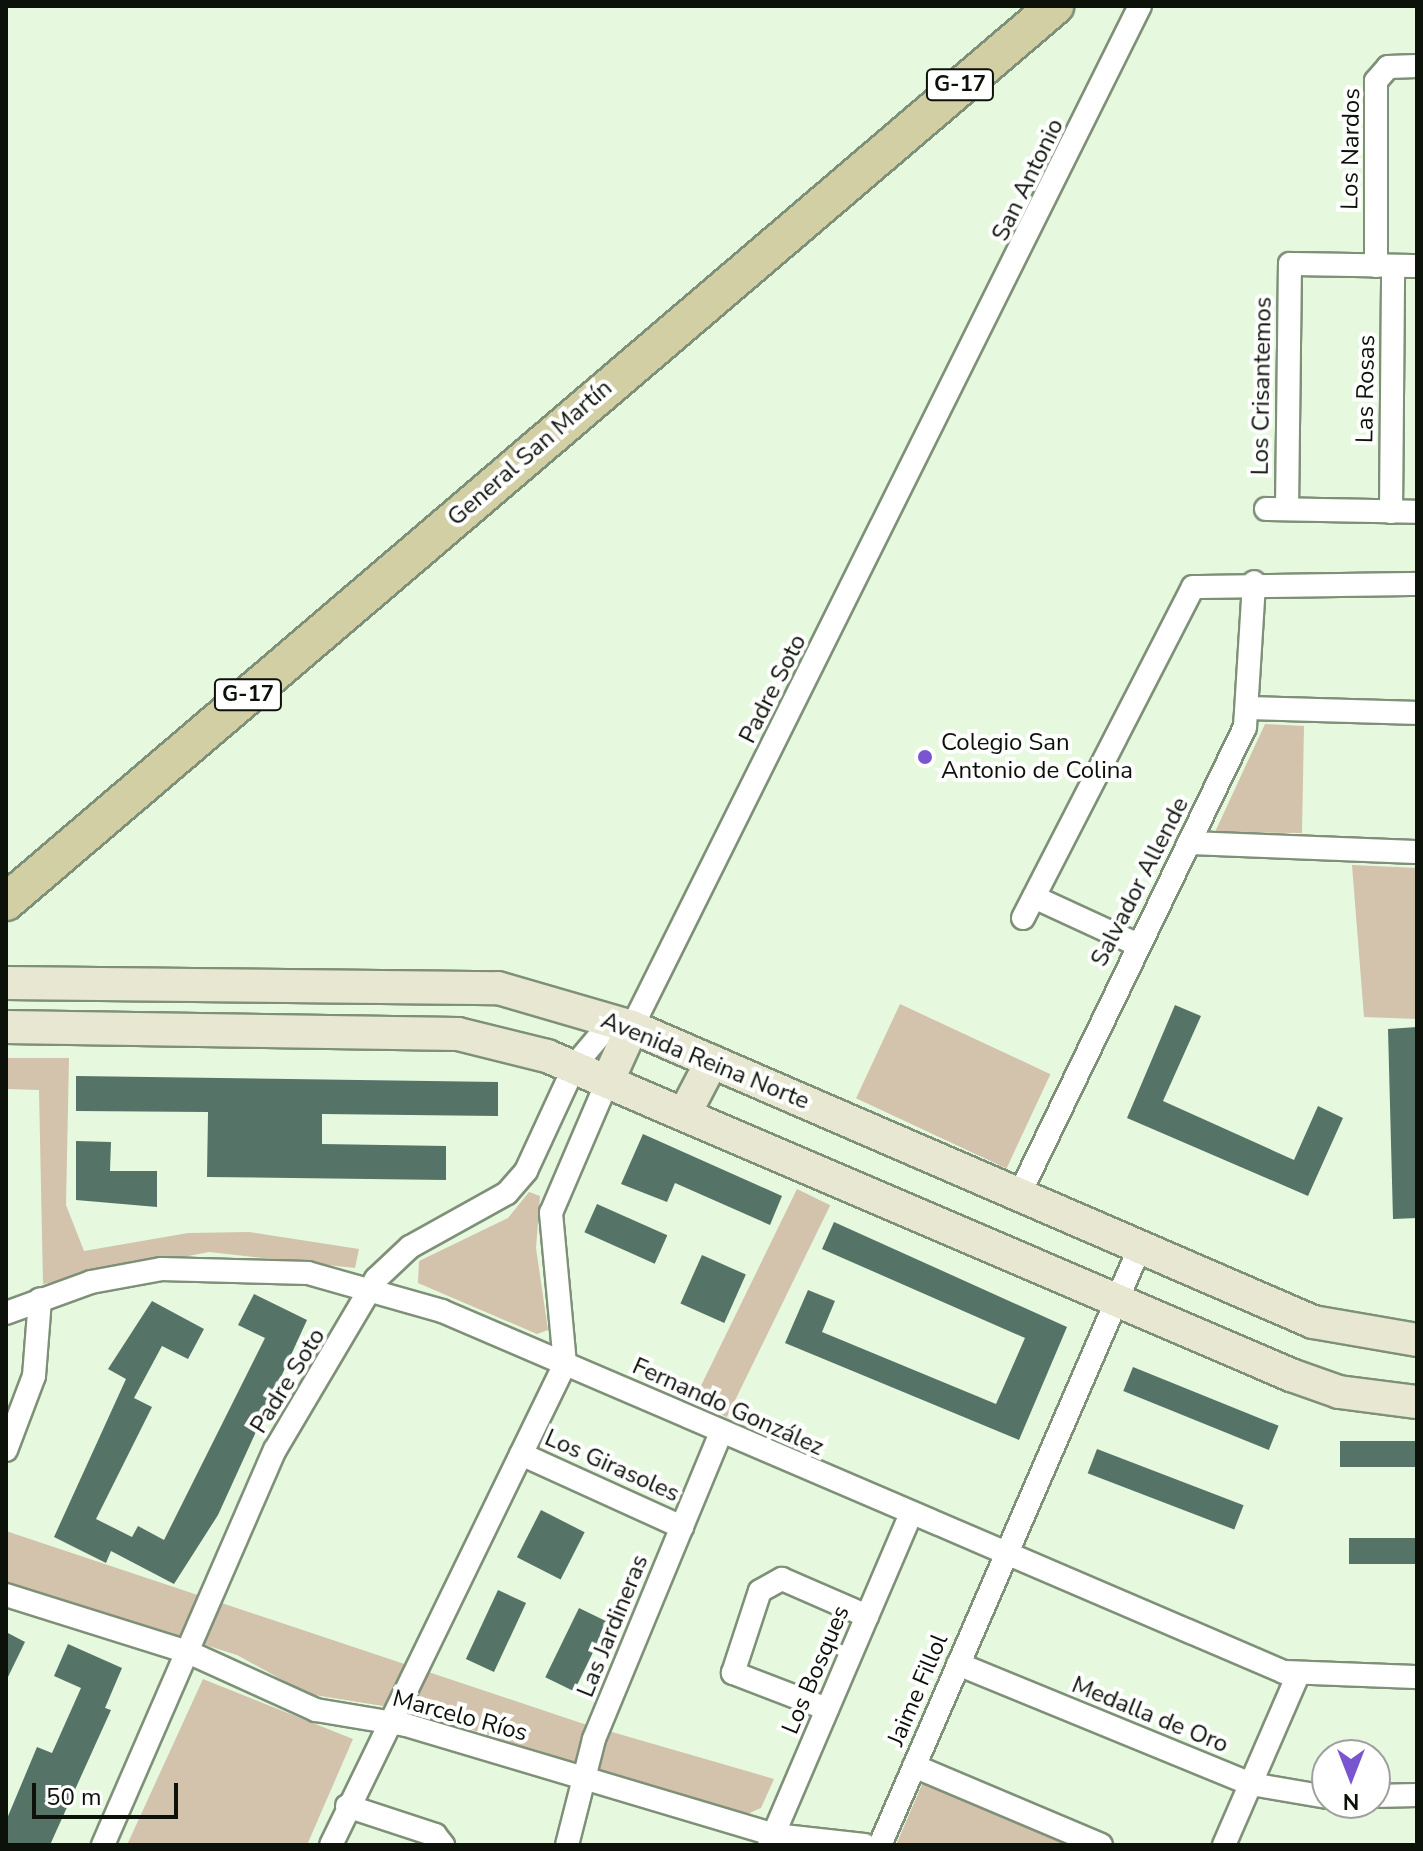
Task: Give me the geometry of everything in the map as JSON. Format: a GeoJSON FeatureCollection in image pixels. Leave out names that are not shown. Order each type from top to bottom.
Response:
{"type":"FeatureCollection","features":[{"type":"Feature","properties":{"kind":"main road","name":"General San Martín"},"geometry":{"type":"LineString","coordinates":[[6,902],[1055,6]]}},
{"type":"Feature","properties":{"kind":"street","name":"San Antonio"},"geometry":{"type":"LineString","coordinates":[[962,376],[1140,6]]}},
{"type":"Feature","properties":{"kind":"street","name":"Los Nardos"},"geometry":{"type":"LineString","coordinates":[[1384,266],[1376,81],[1388,67],[1417,66]]}},
{"type":"Feature","properties":{"kind":"street","name":"Los Crisantemos"},"geometry":{"type":"LineString","coordinates":[[1384,266],[1290,264],[1276,509],[1391,512]]}},
{"type":"Feature","properties":{"kind":"street"},"geometry":{"type":"LineString","coordinates":[[1384,266],[1417,266]]}},
{"type":"Feature","properties":{"kind":"street","name":"Las Rosas"},"geometry":{"type":"LineString","coordinates":[[1384,266],[1391,512]]}},
{"type":"Feature","properties":{"kind":"street","name":"Padre Soto"},"geometry":{"type":"LineString","coordinates":[[103,1845],[275,1450],[371,1289],[410,1247],[507,1193],[526,1171],[575,1065],[622,1024],[962,376]]}},
{"type":"Feature","properties":{"kind":"street"},"geometry":{"type":"LineString","coordinates":[[1391,512],[1417,512]]}},
{"type":"Feature","properties":{"kind":"street"},"geometry":{"type":"LineString","coordinates":[[1023,918],[1193,587],[1254,582],[1417,584]]}},
{"type":"Feature","properties":{"kind":"street","name":"Salvador Allende"},"geometry":{"type":"LineString","coordinates":[[1020,1193],[1251,708],[1254,582]]}},
{"type":"Feature","properties":{"kind":"street"},"geometry":{"type":"LineString","coordinates":[[1251,708],[1417,713]]}},
{"type":"Feature","properties":{"kind":"street"},"geometry":{"type":"LineString","coordinates":[[1189,843],[1417,852]]}},
{"type":"Feature","properties":{"kind":"street"},"geometry":{"type":"LineString","coordinates":[[1034,897],[1136,944]]}},
{"type":"Feature","properties":{"kind":"street","name":"Avenida Reina Norte"},"geometry":{"type":"LineString","coordinates":[[6,983],[460,983],[622,1024],[1020,1193],[1313,1322],[1417,1340]]}},
{"type":"Feature","properties":{"kind":"street"},"geometry":{"type":"LineString","coordinates":[[331,1845],[386,1722],[565,1364],[551,1213],[609,1078],[622,1024]]}},
{"type":"Feature","properties":{"kind":"street"},"geometry":{"type":"LineString","coordinates":[[6,1027],[458,1034],[575,1065],[1339,1392],[1417,1402]]}},
{"type":"Feature","properties":{"kind":"street"},"geometry":{"type":"LineString","coordinates":[[686,1111],[712,1061]]}},
{"type":"Feature","properties":{"kind":"street"},"geometry":{"type":"LineString","coordinates":[[1004,1555],[1140,1247]]}},
{"type":"Feature","properties":{"kind":"street","name":"Fernando González"},"geometry":{"type":"LineString","coordinates":[[6,1313],[91,1282],[204,1265],[308,1273],[371,1289],[565,1364],[910,1516],[1298,1675],[1417,1677]]}},
{"type":"Feature","properties":{"kind":"street"},"geometry":{"type":"LineString","coordinates":[[6,1450],[34,1376],[40,1299]]}},
{"type":"Feature","properties":{"kind":"street","name":"Las Jardineras"},"geometry":{"type":"LineString","coordinates":[[567,1845],[582,1777],[721,1432]]}},
{"type":"Feature","properties":{"kind":"street","name":"Los Girasoles"},"geometry":{"type":"LineString","coordinates":[[521,1454],[682,1527]]}},
{"type":"Feature","properties":{"kind":"street","name":"Los Bosques"},"geometry":{"type":"LineString","coordinates":[[771,1840],[910,1516]]}},
{"type":"Feature","properties":{"kind":"street","name":"Jaime Fillol"},"geometry":{"type":"LineString","coordinates":[[880,1845],[1004,1555]]}},
{"type":"Feature","properties":{"kind":"street"},"geometry":{"type":"LineString","coordinates":[[827,1709],[733,1673],[760,1591],[782,1579],[867,1616]]}},
{"type":"Feature","properties":{"kind":"street","name":"Marcelo Ríos"},"geometry":{"type":"LineString","coordinates":[[6,1595],[188,1652],[316,1710],[386,1722],[582,1777],[771,1840],[864,1845]]}},
{"type":"Feature","properties":{"kind":"street","name":"Medalla de Oro"},"geometry":{"type":"LineString","coordinates":[[958,1664],[1251,1784],[1311,1794]]}},
{"type":"Feature","properties":{"kind":"street"},"geometry":{"type":"LineString","coordinates":[[1224,1845],[1298,1675]]}},
{"type":"Feature","properties":{"kind":"street"},"geometry":{"type":"LineString","coordinates":[[914,1766],[1101,1845]]}},
{"type":"Feature","properties":{"kind":"street"},"geometry":{"type":"LineString","coordinates":[[1391,1796],[1417,1795]]}},
{"type":"Feature","properties":{"kind":"street"},"geometry":{"type":"LineString","coordinates":[[347,1806],[435,1835],[443,1845]]}},
{"type":"Feature","properties":{"kind":"shaded area"},"geometry":{"type":"Polygon","coordinates":[[[1265,724],[1304,726],[1302,833],[1215,832],[1265,724]]]}},
{"type":"Feature","properties":{"kind":"shaded area"},"geometry":{"type":"Polygon","coordinates":[[[1352,865],[1417,868],[1417,1019],[1364,1017],[1352,865]]]}},
{"type":"Feature","properties":{"kind":"shaded area"},"geometry":{"type":"Polygon","coordinates":[[[900,1004],[1050,1074],[1006,1168],[856,1098],[900,1004]]]}},
{"type":"Feature","properties":{"kind":"shaded area"},"geometry":{"type":"Polygon","coordinates":[[[6,1058],[69,1058],[66,1205],[84,1251],[188,1233],[249,1232],[359,1249],[355,1268],[209,1252],[43,1284],[39,1090],[6,1089],[6,1058]]]}},
{"type":"Feature","properties":{"kind":"shaded area"},"geometry":{"type":"Polygon","coordinates":[[[797,1189],[830,1205],[727,1417],[694,1401],[797,1189]]]}},
{"type":"Feature","properties":{"kind":"shaded area"},"geometry":{"type":"Polygon","coordinates":[[[529,1192],[540,1196],[536,1248],[548,1330],[537,1334],[418,1283],[419,1261],[508,1218],[529,1192]]]}},
{"type":"Feature","properties":{"kind":"shaded area"},"geometry":{"type":"Polygon","coordinates":[[[6,1531],[581,1723],[774,1779],[761,1808],[745,1815],[408,1710],[308,1694],[237,1655],[6,1582],[6,1531]]]}},
{"type":"Feature","properties":{"kind":"shaded area"},"geometry":{"type":"Polygon","coordinates":[[[203,1679],[353,1739],[307,1845],[127,1845],[203,1679]]]}},
{"type":"Feature","properties":{"kind":"shaded area"},"geometry":{"type":"Polygon","coordinates":[[[923,1782],[1067,1845],[896,1845],[923,1782]]]}},
{"type":"Feature","properties":{"kind":"building"},"geometry":{"type":"Polygon","coordinates":[[[1175,1005],[1201,1016],[1163,1101],[1294,1160],[1318,1106],[1343,1118],[1308,1196],[1127,1118],[1175,1005]]]}},
{"type":"Feature","properties":{"kind":"building"},"geometry":{"type":"Polygon","coordinates":[[[1417,1027],[1417,1218],[1393,1219],[1388,1029],[1417,1027]]]}},
{"type":"Feature","properties":{"kind":"building"},"geometry":{"type":"Polygon","coordinates":[[[76,1076],[498,1082],[498,1116],[322,1114],[322,1144],[446,1146],[446,1180],[207,1177],[208,1112],[76,1111],[76,1076]]]}},
{"type":"Feature","properties":{"kind":"building"},"geometry":{"type":"Polygon","coordinates":[[[643,1134],[782,1196],[770,1225],[675,1183],[667,1202],[621,1184],[643,1134]]]}},
{"type":"Feature","properties":{"kind":"building"},"geometry":{"type":"Polygon","coordinates":[[[76,1141],[111,1142],[110,1171],[157,1171],[157,1207],[76,1200],[76,1141]]]}},
{"type":"Feature","properties":{"kind":"building"},"geometry":{"type":"Polygon","coordinates":[[[597,1204],[667,1235],[655,1264],[584,1232],[597,1204]]]}},
{"type":"Feature","properties":{"kind":"building"},"geometry":{"type":"Polygon","coordinates":[[[834,1222],[1067,1327],[1019,1440],[785,1343],[808,1290],[835,1301],[822,1332],[996,1404],[1025,1338],[822,1249],[834,1222]]]}},
{"type":"Feature","properties":{"kind":"building"},"geometry":{"type":"Polygon","coordinates":[[[702,1255],[746,1275],[724,1323],[680,1303],[702,1255]]]}},
{"type":"Feature","properties":{"kind":"building"},"geometry":{"type":"Polygon","coordinates":[[[254,1294],[307,1320],[218,1515],[174,1584],[111,1551],[106,1563],[54,1537],[126,1379],[108,1369],[152,1301],[204,1329],[188,1359],[162,1346],[134,1398],[152,1407],[96,1519],[132,1537],[138,1526],[164,1540],[265,1338],[238,1325],[254,1294]]]}},
{"type":"Feature","properties":{"kind":"building"},"geometry":{"type":"Polygon","coordinates":[[[1133,1367],[1279,1426],[1269,1450],[1123,1391],[1133,1367]]]}},
{"type":"Feature","properties":{"kind":"building"},"geometry":{"type":"Polygon","coordinates":[[[1340,1441],[1417,1441],[1417,1467],[1340,1467],[1340,1441]]]}},
{"type":"Feature","properties":{"kind":"building"},"geometry":{"type":"Polygon","coordinates":[[[1097,1449],[1244,1505],[1234,1530],[1088,1473],[1097,1449]]]}},
{"type":"Feature","properties":{"kind":"building"},"geometry":{"type":"Polygon","coordinates":[[[541,1510],[585,1532],[561,1579],[517,1557],[541,1510]]]}},
{"type":"Feature","properties":{"kind":"building"},"geometry":{"type":"Polygon","coordinates":[[[1349,1538],[1417,1538],[1417,1564],[1349,1564],[1349,1538]]]}},
{"type":"Feature","properties":{"kind":"building"},"geometry":{"type":"Polygon","coordinates":[[[498,1590],[526,1603],[494,1672],[466,1659],[498,1590]]]}},
{"type":"Feature","properties":{"kind":"building"},"geometry":{"type":"Polygon","coordinates":[[[579,1608],[608,1622],[574,1691],[545,1677],[579,1608]]]}},
{"type":"Feature","properties":{"kind":"building"},"geometry":{"type":"Polygon","coordinates":[[[6,1632],[25,1642],[6,1681],[6,1632]]]}},
{"type":"Feature","properties":{"kind":"building"},"geometry":{"type":"Polygon","coordinates":[[[68,1644],[122,1668],[105,1708],[111,1710],[50,1845],[6,1845],[6,1821],[37,1747],[52,1753],[81,1688],[54,1676],[68,1644]]]}},
{"type":"Feature","properties":{"kind":"place","name":"Colegio San Antonio de Colina"},"geometry":{"type":"Point","coordinates":[925,757]}}]}
